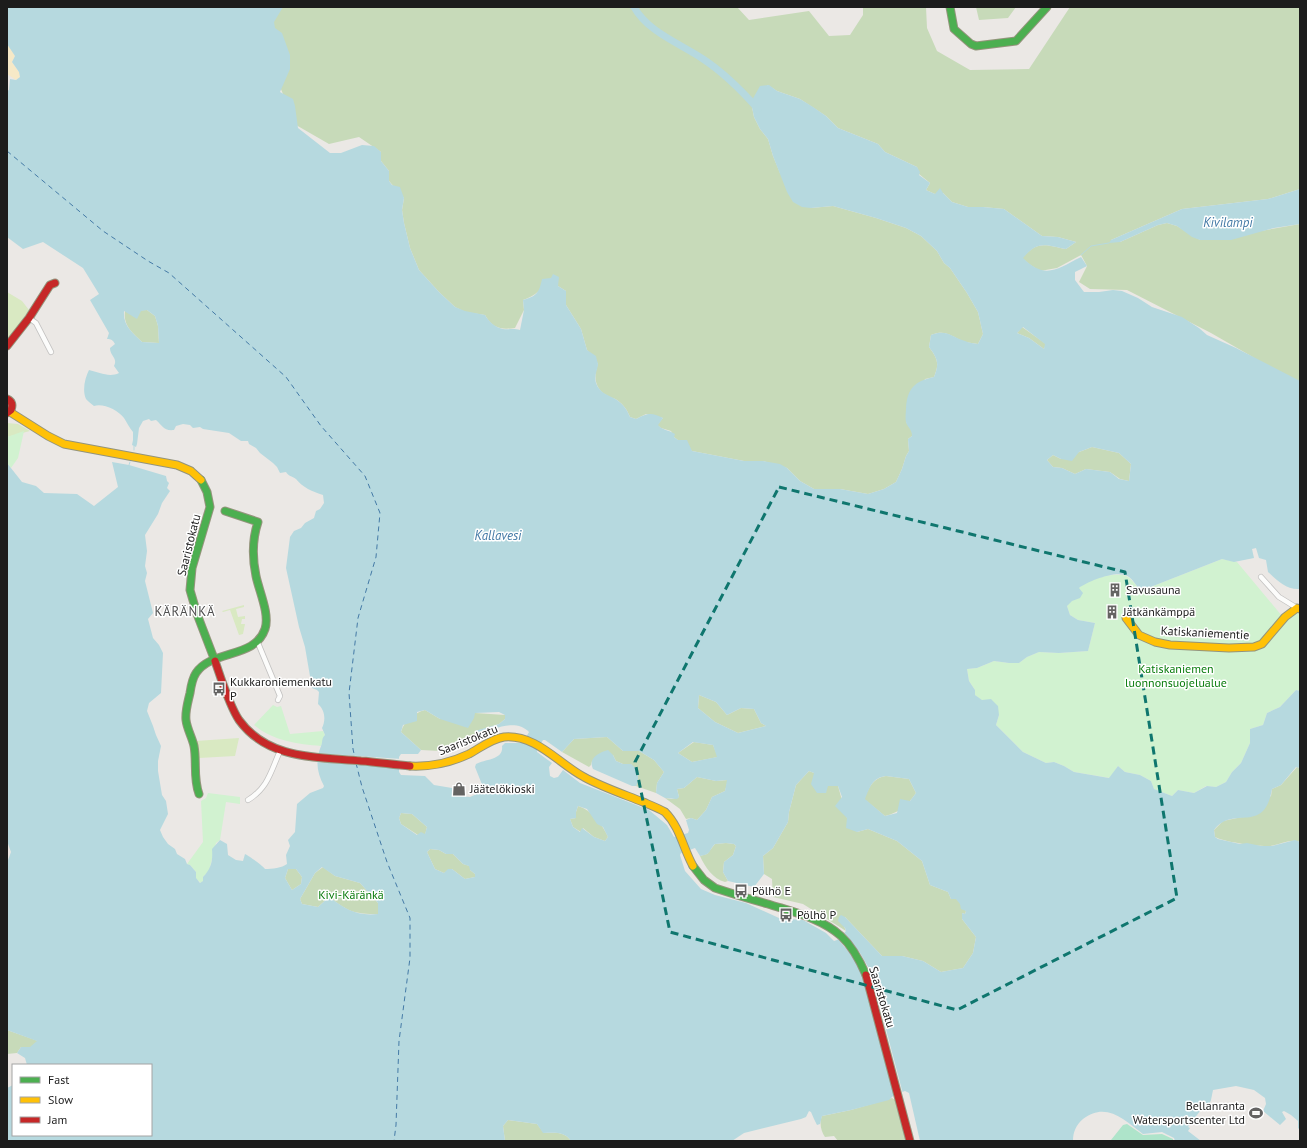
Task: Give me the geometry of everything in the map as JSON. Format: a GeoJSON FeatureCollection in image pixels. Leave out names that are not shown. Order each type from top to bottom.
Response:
{"type":"FeatureCollection","features":[{"type":"Feature","properties":{"kind":"main road"},"geometry":{"type":"LineString","coordinates":[[950,7],[954,29],[970,44],[976,46],[1016,41],[1047,7]]}},
{"type":"Feature","properties":{"kind":"main road"},"geometry":{"type":"LineString","coordinates":[[7,346],[29,318],[50,286],[55,283]]}},
{"type":"Feature","properties":{"kind":"main road"},"geometry":{"type":"LineString","coordinates":[[7,399],[12,405],[8,412]]}},
{"type":"Feature","properties":{"kind":"main road","name":"Saaristokatu"},"geometry":{"type":"LineString","coordinates":[[8,412],[64,444],[177,465],[191,470],[199,477],[209,497],[210,507],[192,568],[190,590],[197,614],[234,714],[242,726],[256,738],[280,751],[301,757],[420,766],[448,762],[469,754],[486,742],[497,738],[509,736],[522,738],[543,749],[585,778],[655,806],[666,813],[678,830],[688,856],[698,875],[706,883],[715,888],[795,912],[817,921],[837,932],[858,958],[866,975],[910,1141]]}},
{"type":"Feature","properties":{"kind":"main road"},"geometry":{"type":"LineString","coordinates":[[199,794],[196,780],[195,751],[192,737],[187,725],[186,715],[192,679],[201,667],[214,659],[258,643],[265,629],[266,618],[253,560],[252,547],[253,535],[258,522],[226,511]]}},
{"type":"Feature","properties":{"kind":"main road","name":"Katiskaniementie"},"geometry":{"type":"LineString","coordinates":[[1126,618],[1139,636],[1155,642],[1176,646],[1228,648],[1254,647],[1262,644],[1285,617],[1298,609]]}},
{"type":"Feature","properties":{"kind":"street"},"geometry":{"type":"LineString","coordinates":[[29,318],[36,323],[51,352]]}},
{"type":"Feature","properties":{"kind":"street"},"geometry":{"type":"LineString","coordinates":[[1261,577],[1279,597],[1298,609]]}},
{"type":"Feature","properties":{"kind":"street"},"geometry":{"type":"LineString","coordinates":[[258,643],[280,696],[278,700]]}},
{"type":"Feature","properties":{"kind":"street"},"geometry":{"type":"LineString","coordinates":[[248,800],[257,795],[265,786],[280,751]]}},
{"type":"Feature","properties":{"kind":"highlighted area"},"geometry":{"type":"Polygon","coordinates":[[[779,487],[1125,572],[1177,898],[957,1010],[670,932],[635,762],[779,487]]]}},
{"type":"Feature","properties":{"kind":"green space"},"geometry":{"type":"Polygon","coordinates":[[[253,7],[737,7],[749,20],[809,11],[829,36],[850,35],[863,15],[863,7],[926,7],[927,28],[937,51],[970,70],[1029,69],[1070,7],[1300,7],[1300,189],[1268,199],[1182,209],[1111,240],[1120,242],[1158,225],[1167,223],[1177,226],[1200,240],[1215,239],[1300,224],[1300,388],[1251,356],[1211,333],[1127,290],[1090,289],[1079,282],[1087,266],[1081,255],[1057,268],[1040,271],[1022,258],[1028,252],[1037,246],[1042,245],[1066,249],[1076,242],[1058,237],[1042,236],[1004,209],[968,207],[952,202],[943,193],[935,194],[926,190],[930,183],[919,174],[917,167],[885,152],[878,144],[838,128],[826,116],[800,99],[777,91],[768,85],[751,102],[754,117],[760,129],[768,139],[780,173],[811,208],[833,206],[906,228],[921,236],[937,251],[944,263],[950,268],[967,293],[978,312],[983,334],[978,344],[965,342],[945,333],[936,333],[931,335],[929,347],[937,361],[936,372],[934,377],[925,379],[906,422],[912,431],[912,436],[908,439],[909,451],[902,469],[896,482],[884,489],[868,494],[840,489],[814,489],[800,481],[787,468],[763,461],[744,461],[692,451],[674,437],[671,431],[657,425],[663,418],[646,414],[636,419],[630,417],[625,408],[616,399],[609,397],[600,390],[596,383],[596,369],[598,364],[587,350],[581,329],[566,305],[566,291],[558,286],[551,278],[535,294],[523,300],[524,310],[515,328],[505,329],[497,327],[491,323],[485,315],[465,312],[455,307],[439,292],[419,270],[410,248],[404,223],[402,210],[404,198],[389,181],[389,171],[381,161],[381,152],[359,137],[329,144],[296,125],[275,75],[253,7]]]}},
{"type":"Feature","properties":{"kind":"green space"},"geometry":{"type":"Polygon","coordinates":[[[976,7],[1016,7],[1008,18],[979,20],[976,7]]]}},
{"type":"Feature","properties":{"kind":"green space"},"geometry":{"type":"Polygon","coordinates":[[[7,292],[22,301],[29,310],[7,342],[7,292]]]}},
{"type":"Feature","properties":{"kind":"green space"},"geometry":{"type":"Polygon","coordinates":[[[147,310],[155,316],[158,326],[159,343],[142,342],[132,332],[125,321],[125,311],[147,310]]]}},
{"type":"Feature","properties":{"kind":"green space"},"geometry":{"type":"Polygon","coordinates":[[[1022,327],[1046,344],[1044,349],[1029,338],[1017,333],[1022,327]]]}},
{"type":"Feature","properties":{"kind":"green space"},"geometry":{"type":"Polygon","coordinates":[[[7,423],[18,424],[30,431],[7,437],[7,423]]]}},
{"type":"Feature","properties":{"kind":"green space"},"geometry":{"type":"Polygon","coordinates":[[[24,431],[18,458],[11,468],[7,463],[7,437],[24,431]]]}},
{"type":"Feature","properties":{"kind":"green space"},"geometry":{"type":"Polygon","coordinates":[[[1092,447],[1119,453],[1131,464],[1129,481],[1120,479],[1110,472],[1086,469],[1075,474],[1062,468],[1053,467],[1047,460],[1053,455],[1061,459],[1092,447]]]}},
{"type":"Feature","properties":{"kind":"green space","name":"Katiskaniemen luonnonsuojelualue"},"geometry":{"type":"Polygon","coordinates":[[[1222,559],[1237,562],[1282,616],[1294,609],[1300,614],[1300,691],[1296,690],[1280,707],[1267,713],[1263,725],[1250,729],[1250,743],[1241,763],[1232,772],[1226,782],[1216,787],[1206,786],[1194,793],[1178,790],[1172,796],[1154,789],[1151,781],[1140,775],[1125,772],[1118,766],[1110,778],[1074,772],[1054,762],[1046,763],[1023,752],[996,725],[999,715],[975,695],[975,690],[969,681],[967,669],[977,668],[994,661],[1019,663],[1027,657],[1039,652],[1059,653],[1088,651],[1095,623],[1078,620],[1070,615],[1067,606],[1077,590],[1088,582],[1101,577],[1121,575],[1130,578],[1139,589],[1148,588],[1222,559]]]}},
{"type":"Feature","properties":{"kind":"green space"},"geometry":{"type":"Polygon","coordinates":[[[244,605],[244,607],[236,609],[238,617],[245,616],[245,619],[242,619],[241,624],[245,624],[243,634],[239,635],[230,610],[222,611],[244,605]]]}},
{"type":"Feature","properties":{"kind":"green space"},"geometry":{"type":"Polygon","coordinates":[[[699,695],[716,702],[727,715],[741,708],[754,709],[761,723],[766,726],[738,733],[715,722],[698,708],[699,695]]]}},
{"type":"Feature","properties":{"kind":"green space"},"geometry":{"type":"Polygon","coordinates":[[[273,705],[277,707],[281,706],[290,734],[323,731],[325,735],[321,746],[286,741],[269,735],[254,725],[273,705]]]}},
{"type":"Feature","properties":{"kind":"green space"},"geometry":{"type":"Polygon","coordinates":[[[425,710],[440,719],[475,713],[505,715],[505,719],[499,724],[476,731],[478,735],[440,751],[421,750],[401,732],[404,724],[410,718],[425,710]]]}},
{"type":"Feature","properties":{"kind":"green space"},"geometry":{"type":"Polygon","coordinates":[[[607,737],[623,751],[639,751],[654,760],[664,772],[657,783],[656,793],[636,786],[637,777],[631,764],[623,764],[616,761],[613,755],[592,761],[589,767],[562,752],[574,739],[607,737]]]}},
{"type":"Feature","properties":{"kind":"green space"},"geometry":{"type":"Polygon","coordinates":[[[239,738],[235,756],[199,758],[196,741],[239,738]]]}},
{"type":"Feature","properties":{"kind":"green space"},"geometry":{"type":"Polygon","coordinates":[[[694,742],[713,745],[718,757],[692,762],[678,753],[694,742]]]}},
{"type":"Feature","properties":{"kind":"green space"},"geometry":{"type":"Polygon","coordinates":[[[1297,767],[1300,768],[1300,842],[1289,841],[1270,846],[1258,846],[1215,837],[1214,830],[1223,821],[1242,817],[1271,796],[1272,789],[1281,785],[1297,767]]]}},
{"type":"Feature","properties":{"kind":"green space"},"geometry":{"type":"Polygon","coordinates":[[[809,771],[814,773],[828,786],[838,786],[847,818],[857,832],[868,829],[897,841],[922,861],[930,885],[948,892],[951,899],[956,898],[966,911],[965,914],[962,913],[962,919],[976,937],[973,953],[963,968],[941,972],[923,961],[902,956],[882,956],[845,917],[843,924],[846,931],[803,904],[773,897],[772,879],[764,874],[763,856],[773,848],[788,822],[796,785],[809,771]]]}},
{"type":"Feature","properties":{"kind":"green space"},"geometry":{"type":"Polygon","coordinates":[[[886,776],[909,779],[916,793],[903,808],[895,813],[885,816],[864,799],[872,784],[878,779],[886,776]]]}},
{"type":"Feature","properties":{"kind":"green space"},"geometry":{"type":"Polygon","coordinates":[[[697,777],[716,781],[728,780],[725,791],[712,797],[706,810],[697,820],[691,818],[686,819],[680,809],[665,798],[672,799],[679,797],[677,789],[684,788],[697,777]]]}},
{"type":"Feature","properties":{"kind":"green space"},"geometry":{"type":"Polygon","coordinates":[[[208,793],[240,797],[240,804],[226,802],[220,840],[216,843],[209,871],[203,877],[203,881],[201,883],[195,878],[196,872],[190,865],[187,864],[203,842],[201,801],[206,798],[208,793]]]}},
{"type":"Feature","properties":{"kind":"green space"},"geometry":{"type":"Polygon","coordinates":[[[578,806],[592,814],[600,823],[608,837],[605,841],[594,837],[583,828],[581,832],[573,827],[570,819],[576,818],[578,806]]]}},
{"type":"Feature","properties":{"kind":"green space"},"geometry":{"type":"Polygon","coordinates":[[[401,813],[412,814],[427,827],[425,835],[418,835],[401,824],[399,818],[401,813]]]}},
{"type":"Feature","properties":{"kind":"green space"},"geometry":{"type":"Polygon","coordinates":[[[715,844],[734,844],[736,846],[733,855],[724,862],[723,872],[728,881],[725,882],[710,872],[700,856],[707,854],[715,844]]]}},
{"type":"Feature","properties":{"kind":"green space"},"geometry":{"type":"Polygon","coordinates":[[[430,849],[439,850],[446,854],[453,854],[463,864],[470,866],[470,870],[475,874],[475,877],[465,879],[452,869],[444,873],[435,869],[427,852],[430,849]]]}},
{"type":"Feature","properties":{"kind":"green space","name":"Kivi-Käränkä"},"geometry":{"type":"Polygon","coordinates":[[[323,867],[335,876],[360,883],[378,903],[378,914],[357,913],[347,909],[329,897],[318,907],[302,904],[300,899],[315,873],[323,867]]]}},
{"type":"Feature","properties":{"kind":"green space"},"geometry":{"type":"Polygon","coordinates":[[[288,869],[296,869],[302,877],[301,884],[292,890],[285,878],[288,869]]]}},
{"type":"Feature","properties":{"kind":"green space"},"geometry":{"type":"Polygon","coordinates":[[[7,1030],[38,1041],[30,1048],[21,1047],[17,1053],[7,1054],[7,1030]]]}},
{"type":"Feature","properties":{"kind":"green space"},"geometry":{"type":"Polygon","coordinates":[[[892,1098],[895,1100],[906,1141],[838,1141],[834,1136],[825,1137],[821,1124],[822,1116],[851,1110],[892,1098]]]}},
{"type":"Feature","properties":{"kind":"green space"},"geometry":{"type":"Polygon","coordinates":[[[508,1120],[537,1124],[544,1133],[562,1134],[571,1141],[505,1141],[503,1126],[508,1120]]]}},
{"type":"Feature","properties":{"kind":"green space"},"geometry":{"type":"Polygon","coordinates":[[[1127,1124],[1143,1135],[1162,1134],[1173,1139],[1173,1141],[1111,1140],[1123,1125],[1127,1124]]]}},
{"type":"Feature","properties":{"kind":"sand"},"geometry":{"type":"Polygon","coordinates":[[[9,46],[15,56],[12,62],[19,72],[20,77],[16,80],[7,74],[7,47],[9,46]]]}},
{"type":"Feature","properties":{"kind":"water","name":"Kallavesi"},"geometry":{"type":"Polygon","coordinates":[[[7,7],[283,7],[274,22],[275,28],[282,33],[290,55],[290,69],[280,92],[293,99],[298,128],[330,153],[341,153],[362,145],[374,146],[381,152],[381,161],[389,171],[389,181],[392,185],[400,187],[404,198],[402,210],[404,223],[410,248],[419,270],[455,307],[465,311],[485,315],[492,324],[500,328],[520,330],[524,310],[523,300],[537,293],[542,279],[551,278],[553,274],[559,277],[558,286],[566,291],[566,305],[581,329],[587,350],[596,356],[598,365],[595,378],[598,387],[602,392],[622,404],[630,417],[636,419],[650,414],[659,416],[663,418],[658,425],[675,434],[674,437],[678,440],[687,440],[692,451],[744,461],[763,461],[780,464],[787,468],[800,481],[814,489],[840,489],[868,494],[884,489],[896,482],[909,451],[908,439],[912,436],[906,420],[908,396],[910,391],[917,383],[934,377],[937,368],[936,358],[929,347],[931,335],[936,333],[945,333],[967,342],[978,344],[983,334],[978,312],[967,293],[950,268],[944,263],[937,251],[921,236],[906,228],[833,206],[811,208],[802,207],[793,202],[787,192],[768,139],[760,129],[754,117],[751,102],[760,86],[769,85],[777,91],[800,99],[826,116],[838,128],[878,144],[885,152],[917,167],[920,172],[919,175],[930,183],[926,190],[935,194],[940,188],[952,202],[968,207],[1004,209],[1042,236],[1058,237],[1076,242],[1066,249],[1047,245],[1033,248],[1023,258],[1038,269],[1045,271],[1051,270],[1081,257],[1087,266],[1075,272],[1075,280],[1084,292],[1113,290],[1122,291],[1138,298],[1152,307],[1182,317],[1207,335],[1236,348],[1300,381],[1300,589],[1286,586],[1268,572],[1266,560],[1259,558],[1256,548],[1252,549],[1254,558],[1234,562],[1222,559],[1148,588],[1139,589],[1129,577],[1124,575],[1111,575],[1089,582],[1079,588],[1083,593],[1080,598],[1072,601],[1067,606],[1070,615],[1078,620],[1095,623],[1088,651],[1059,653],[1039,652],[1027,657],[1019,663],[994,661],[977,668],[967,669],[969,681],[975,690],[975,695],[982,700],[991,699],[998,706],[999,715],[996,725],[1023,752],[1046,763],[1054,762],[1074,772],[1109,778],[1118,766],[1125,772],[1140,775],[1151,781],[1154,789],[1172,796],[1178,790],[1194,793],[1207,786],[1216,787],[1226,782],[1232,772],[1241,763],[1250,743],[1250,729],[1263,725],[1267,713],[1280,707],[1296,690],[1300,691],[1300,768],[1296,767],[1281,785],[1272,789],[1268,803],[1262,812],[1255,816],[1230,819],[1222,823],[1214,830],[1215,837],[1218,839],[1240,844],[1247,843],[1261,846],[1272,846],[1295,840],[1300,842],[1300,1130],[1298,1128],[1298,1121],[1291,1115],[1284,1111],[1282,1112],[1286,1119],[1280,1125],[1263,1111],[1266,1104],[1265,1098],[1254,1090],[1236,1086],[1213,1090],[1209,1105],[1206,1103],[1188,1127],[1190,1128],[1188,1131],[1201,1141],[1175,1141],[1174,1138],[1162,1132],[1143,1134],[1115,1114],[1100,1112],[1091,1114],[1078,1124],[1075,1129],[1073,1141],[920,1141],[909,1093],[905,1091],[894,1095],[889,1100],[822,1116],[820,1124],[817,1125],[811,1112],[809,1111],[806,1117],[801,1119],[744,1133],[732,1141],[571,1141],[562,1134],[543,1133],[537,1124],[508,1120],[503,1126],[505,1141],[7,1141],[7,1088],[12,1086],[12,1136],[152,1136],[152,1064],[27,1064],[25,1058],[17,1053],[21,1047],[30,1047],[37,1041],[7,1030],[7,863],[11,852],[7,841],[7,463],[22,482],[36,486],[44,493],[77,494],[94,506],[118,487],[112,462],[129,465],[166,476],[169,483],[167,488],[170,491],[145,535],[147,551],[145,566],[147,573],[145,581],[153,613],[148,619],[153,638],[163,653],[161,693],[149,703],[147,711],[161,746],[158,771],[162,795],[166,801],[168,814],[160,830],[168,844],[175,849],[177,854],[185,859],[187,864],[190,865],[196,872],[196,878],[200,883],[203,881],[203,877],[211,864],[212,849],[220,840],[227,844],[228,855],[236,860],[243,861],[245,854],[265,869],[280,867],[287,864],[286,855],[290,846],[288,840],[295,832],[297,804],[310,793],[323,788],[324,786],[318,772],[317,762],[319,751],[325,735],[322,728],[324,715],[318,704],[319,692],[312,688],[305,647],[286,568],[290,537],[294,531],[301,528],[305,523],[314,518],[316,511],[320,509],[324,503],[323,495],[305,487],[286,472],[280,473],[273,463],[256,448],[249,444],[248,441],[241,441],[229,433],[203,429],[200,427],[193,428],[190,425],[183,424],[176,426],[174,430],[168,430],[156,420],[151,421],[149,419],[143,421],[139,428],[136,447],[132,445],[133,432],[121,415],[106,406],[94,406],[86,399],[84,384],[89,370],[108,375],[119,373],[114,366],[115,361],[110,351],[110,348],[115,344],[112,340],[107,339],[109,333],[90,300],[99,294],[83,268],[43,242],[23,249],[7,237],[7,91],[9,90],[10,79],[16,80],[20,77],[19,72],[12,62],[15,56],[7,44],[7,7]],[[147,310],[141,311],[137,319],[124,311],[127,325],[142,342],[159,343],[158,326],[155,316],[147,310]],[[1023,327],[1017,333],[1029,338],[1044,349],[1045,344],[1023,327]],[[1092,447],[1079,452],[1072,461],[1061,459],[1053,455],[1047,460],[1053,467],[1062,468],[1075,474],[1086,469],[1110,472],[1119,479],[1129,481],[1131,464],[1119,453],[1092,447]],[[699,695],[698,708],[715,722],[738,733],[766,726],[761,723],[754,709],[741,708],[727,715],[716,702],[699,695]],[[425,710],[417,712],[417,721],[403,725],[401,732],[421,750],[418,754],[401,754],[399,757],[399,772],[401,775],[425,776],[434,785],[452,788],[462,796],[470,797],[481,792],[483,787],[475,767],[476,764],[497,757],[502,751],[502,746],[505,743],[523,743],[529,732],[524,728],[511,725],[478,735],[475,731],[499,724],[505,719],[505,715],[499,712],[475,713],[474,718],[468,728],[440,719],[425,710]],[[607,737],[574,739],[562,752],[545,740],[543,740],[537,750],[537,752],[552,763],[549,767],[550,776],[554,778],[558,777],[563,770],[580,783],[649,810],[667,825],[674,837],[688,833],[689,830],[686,820],[691,818],[697,820],[706,810],[712,797],[725,791],[727,780],[716,781],[697,777],[684,788],[677,789],[679,797],[677,799],[665,798],[656,793],[657,783],[664,772],[654,760],[639,751],[623,751],[607,737]],[[693,742],[678,753],[692,762],[717,757],[713,745],[693,742]],[[809,771],[796,785],[788,822],[773,848],[763,856],[764,874],[754,887],[728,881],[723,872],[724,862],[733,855],[736,846],[734,844],[715,844],[708,853],[700,856],[695,848],[681,853],[680,855],[685,871],[701,889],[715,895],[746,903],[779,918],[803,920],[826,933],[834,941],[846,931],[838,921],[841,915],[845,917],[882,956],[902,956],[923,961],[941,972],[963,968],[973,953],[976,937],[962,919],[962,913],[965,914],[966,911],[961,909],[960,904],[956,899],[951,899],[948,892],[930,885],[922,861],[897,841],[868,829],[857,832],[846,828],[847,818],[835,806],[842,797],[838,786],[828,786],[826,793],[817,793],[811,784],[814,773],[809,771]],[[886,776],[878,779],[870,787],[865,799],[885,816],[897,813],[900,799],[910,801],[916,793],[909,779],[886,776]],[[578,806],[576,818],[570,819],[573,827],[580,832],[582,828],[594,837],[605,841],[608,837],[603,827],[597,824],[587,809],[578,806]],[[401,813],[399,818],[401,824],[417,835],[421,832],[425,834],[427,827],[412,814],[401,813]],[[430,849],[427,852],[435,869],[444,873],[448,869],[452,869],[465,879],[475,877],[475,874],[470,870],[469,866],[463,864],[453,854],[446,854],[439,850],[430,849]],[[322,867],[315,873],[300,899],[302,904],[318,907],[329,897],[352,911],[364,914],[378,914],[378,903],[360,883],[335,876],[322,867]],[[288,869],[285,878],[292,890],[301,884],[302,877],[296,869],[288,869]]]}},
{"type":"Feature","properties":{"kind":"water","name":"Kivilampi"},"geometry":{"type":"Polygon","coordinates":[[[1300,189],[1300,224],[1274,228],[1231,240],[1200,240],[1192,237],[1177,226],[1167,223],[1158,225],[1120,242],[1109,243],[1111,240],[1182,209],[1268,199],[1300,189]]]}},
{"type":"Feature","properties":{"kind":"water"},"geometry":{"type":"Polygon","coordinates":[[[608,750],[616,761],[623,764],[631,764],[638,770],[638,782],[636,786],[632,786],[593,769],[592,762],[595,756],[608,750]]]}},
{"type":"Feature","properties":{"kind":"pier"},"geometry":{"type":"Polygon","coordinates":[[[316,753],[401,759],[401,768],[316,762],[316,753]]]}},
{"type":"Feature","properties":{"kind":"pier"},"geometry":{"type":"Polygon","coordinates":[[[843,931],[860,953],[871,972],[903,1094],[896,1096],[866,983],[859,966],[837,938],[843,931]]]}},
{"type":"Feature","properties":{"kind":"waterway"},"geometry":{"type":"LineString","coordinates":[[634,7],[640,16],[656,30],[718,70],[758,109]]}},
{"type":"Feature","properties":{"kind":"waterway"},"geometry":{"type":"LineString","coordinates":[[1081,255],[1091,246],[1109,243]]}},
{"type":"Feature","properties":{"kind":"ferry route"},"geometry":{"type":"LineString","coordinates":[[7,151],[103,231],[169,273],[286,377],[321,426],[365,476],[380,513],[376,557],[358,618],[349,693],[355,758]]}},
{"type":"Feature","properties":{"kind":"ferry route"},"geometry":{"type":"LineString","coordinates":[[356,763],[362,787],[387,862],[410,918],[410,958],[399,1041],[394,1141]]}},
{"type":"Feature","properties":{"kind":"traffic: fast"},"geometry":{"type":"LineString","coordinates":[[950,7],[954,29],[971,44],[976,46],[1016,41],[1047,7]]}},
{"type":"Feature","properties":{"kind":"traffic: fast"},"geometry":{"type":"LineString","coordinates":[[201,480],[207,492],[210,507],[192,568],[190,590],[197,614],[215,661]]}},
{"type":"Feature","properties":{"kind":"traffic: fast"},"geometry":{"type":"LineString","coordinates":[[199,794],[196,782],[194,746],[186,720],[191,685],[196,673],[203,665],[222,656],[243,650],[260,639],[266,623],[265,610],[254,562],[253,549],[258,522],[225,511]]}},
{"type":"Feature","properties":{"kind":"traffic: fast"},"geometry":{"type":"LineString","coordinates":[[693,866],[704,880],[715,888],[806,916],[833,930],[853,949],[866,975]]}},
{"type":"Feature","properties":{"kind":"traffic: slow"},"geometry":{"type":"LineString","coordinates":[[10,412],[48,436],[64,444],[177,465],[191,471],[201,480]]}},
{"type":"Feature","properties":{"kind":"traffic: slow"},"geometry":{"type":"LineString","coordinates":[[1126,618],[1139,635],[1155,642],[1170,645],[1229,648],[1254,647],[1262,644],[1285,617],[1297,608],[1300,609]]}},
{"type":"Feature","properties":{"kind":"traffic: slow"},"geometry":{"type":"LineString","coordinates":[[410,766],[433,765],[455,760],[499,738],[516,737],[526,740],[547,751],[591,781],[665,812],[678,831],[693,866]]}},
{"type":"Feature","properties":{"kind":"traffic: jam"},"geometry":{"type":"LineString","coordinates":[[7,346],[29,318],[50,285],[55,283]]}},
{"type":"Feature","properties":{"kind":"traffic: jam"},"geometry":{"type":"LineString","coordinates":[[7,399],[12,405],[11,410],[7,413]]}},
{"type":"Feature","properties":{"kind":"traffic: jam"},"geometry":{"type":"LineString","coordinates":[[215,661],[235,714],[251,733],[264,743],[294,754],[311,757],[410,766]]}},
{"type":"Feature","properties":{"kind":"traffic: jam"},"geometry":{"type":"LineString","coordinates":[[866,975],[910,1141]]}},
{"type":"Feature","properties":{"kind":"place","name":"Savusauna"},"geometry":{"type":"Point","coordinates":[1115,590]}},
{"type":"Feature","properties":{"kind":"place","name":"Jätkänkämppä"},"geometry":{"type":"Point","coordinates":[1112,612]}},
{"type":"Feature","properties":{"kind":"place","name":"Kukkaroniemenkatu P"},"geometry":{"type":"Point","coordinates":[219,689]}},
{"type":"Feature","properties":{"kind":"place","name":"Jäätelökioski"},"geometry":{"type":"Point","coordinates":[459,789]}},
{"type":"Feature","properties":{"kind":"place","name":"Pölhö E"},"geometry":{"type":"Point","coordinates":[741,891]}},
{"type":"Feature","properties":{"kind":"place","name":"Pölhö P"},"geometry":{"type":"Point","coordinates":[786,915]}},
{"type":"Feature","properties":{"kind":"place","name":"Bellanranta Watersportscenter Ltd"},"geometry":{"type":"Point","coordinates":[1256,1113]}},
{"type":"Feature","properties":{"kind":"district","name":"KÄRÄNKÄ"},"geometry":{"type":"Point","coordinates":[185,611]}}]}
